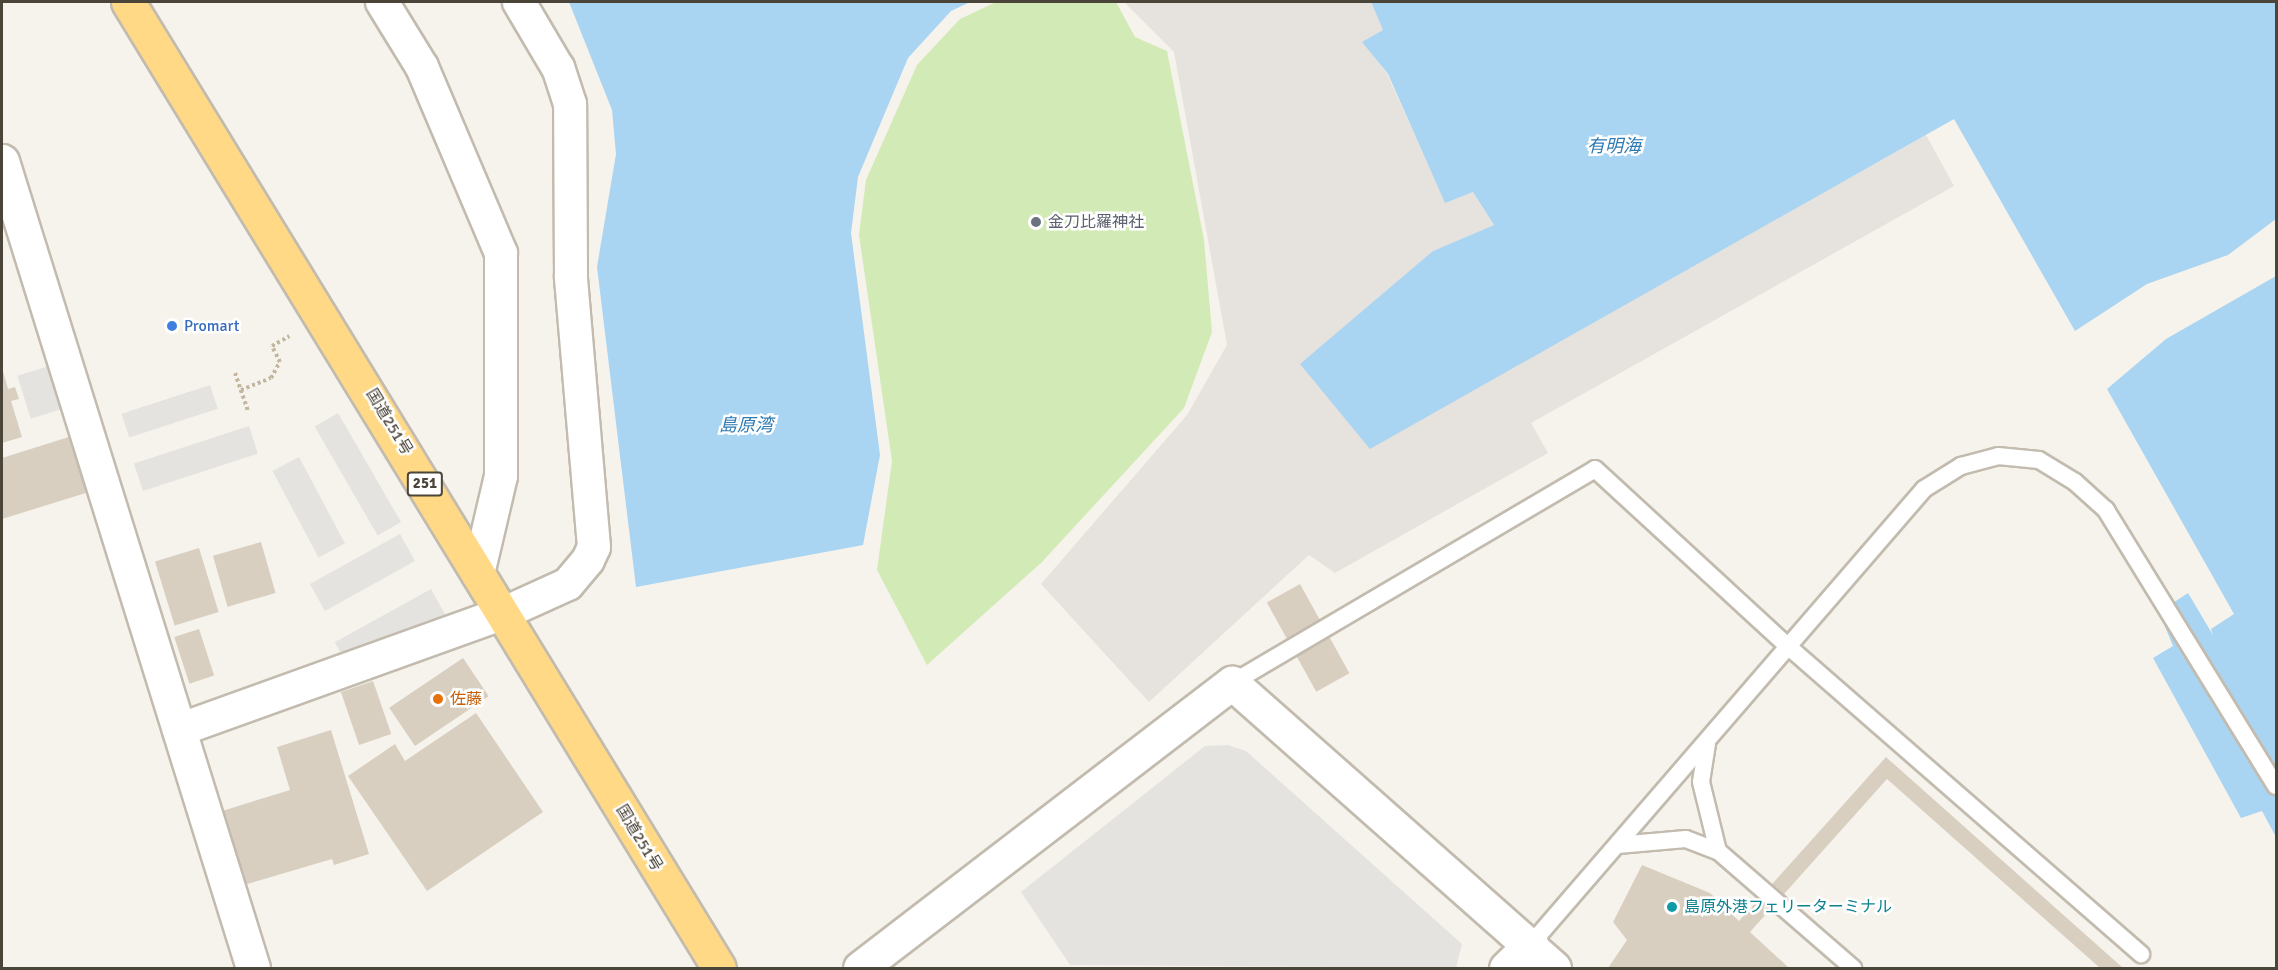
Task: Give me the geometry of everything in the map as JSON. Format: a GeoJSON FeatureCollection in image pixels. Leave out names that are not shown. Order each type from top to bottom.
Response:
{"type":"FeatureCollection","features":[{"type":"Feature","properties":{"kind":"highway","name":"国道251号"},"geometry":{"type":"LineString","coordinates":[[128,2],[323,315],[719,969]]}},
{"type":"Feature","properties":{"kind":"street"},"geometry":{"type":"LineString","coordinates":[[382,2],[422,67],[501,253],[501,476],[478,574]]}},
{"type":"Feature","properties":{"kind":"street"},"geometry":{"type":"LineString","coordinates":[[179,730],[502,614],[568,584],[594,547],[571,276],[570,104],[558,68],[519,2]]}},
{"type":"Feature","properties":{"kind":"street"},"geometry":{"type":"LineString","coordinates":[[2,161],[253,969]]}},
{"type":"Feature","properties":{"kind":"street"},"geometry":{"type":"LineString","coordinates":[[860,969],[1232,683],[1531,945],[1554,969]]}},
{"type":"Feature","properties":{"kind":"street"},"geometry":{"type":"LineString","coordinates":[[1506,969],[1531,945]]}},
{"type":"Feature","properties":{"kind":"lane"},"geometry":{"type":"LineString","coordinates":[[1531,945],[1790,648],[1924,489],[1961,466],[1998,456],[2039,460],[2075,482],[2106,510],[2277,786]]}},
{"type":"Feature","properties":{"kind":"lane"},"geometry":{"type":"LineString","coordinates":[[1232,683],[1594,469],[1790,648],[2141,954]]}},
{"type":"Feature","properties":{"kind":"lane"},"geometry":{"type":"LineString","coordinates":[[1707,743],[1701,782],[1718,851]]}},
{"type":"Feature","properties":{"kind":"lane"},"geometry":{"type":"LineString","coordinates":[[1618,845],[1686,839],[1718,851],[1853,969]]}},
{"type":"Feature","properties":{"kind":"path"},"geometry":{"type":"LineString","coordinates":[[242,390],[271,378],[280,362],[272,346],[323,315]]}},
{"type":"Feature","properties":{"kind":"path"},"geometry":{"type":"LineString","coordinates":[[235,373],[248,411]]}},
{"type":"Feature","properties":{"kind":"shaded area"},"geometry":{"type":"Polygon","coordinates":[[[1124,2],[1371,2],[1383,30],[1363,42],[1387,74],[1445,202],[1473,192],[1494,225],[1433,251],[1370,448],[1926,135],[1954,186],[1531,423],[1548,453],[1335,573],[1309,555],[1149,702],[1041,584],[1187,415],[1227,345],[1174,52],[1124,2]]]}},
{"type":"Feature","properties":{"kind":"shaded area"},"geometry":{"type":"Polygon","coordinates":[[[49,366],[62,409],[31,419],[17,376],[49,366]]]}},
{"type":"Feature","properties":{"kind":"shaded area"},"geometry":{"type":"Polygon","coordinates":[[[210,385],[218,409],[129,438],[122,414],[210,385]]]}},
{"type":"Feature","properties":{"kind":"shaded area"},"geometry":{"type":"Polygon","coordinates":[[[338,413],[401,522],[378,536],[315,426],[338,413]]]}},
{"type":"Feature","properties":{"kind":"shaded area"},"geometry":{"type":"Polygon","coordinates":[[[249,426],[258,454],[143,491],[134,463],[249,426]]]}},
{"type":"Feature","properties":{"kind":"shaded area"},"geometry":{"type":"Polygon","coordinates":[[[299,457],[345,544],[319,558],[273,471],[299,457]]]}},
{"type":"Feature","properties":{"kind":"shaded area"},"geometry":{"type":"Polygon","coordinates":[[[400,534],[415,561],[325,611],[310,584],[400,534]]]}},
{"type":"Feature","properties":{"kind":"shaded area"},"geometry":{"type":"Polygon","coordinates":[[[431,589],[446,616],[350,669],[335,642],[431,589]]]}},
{"type":"Feature","properties":{"kind":"shaded area"},"geometry":{"type":"Polygon","coordinates":[[[1228,745],[1246,751],[1462,944],[1456,968],[1070,965],[1021,892],[1205,746],[1228,745]]]}},
{"type":"Feature","properties":{"kind":"green space"},"geometry":{"type":"Polygon","coordinates":[[[996,2],[1116,2],[1135,37],[1167,51],[1204,240],[1212,332],[1184,408],[1041,563],[927,665],[877,570],[892,461],[859,235],[866,180],[917,65],[960,19],[996,2]]]}},
{"type":"Feature","properties":{"kind":"water","name":"島原湾"},"geometry":{"type":"Polygon","coordinates":[[[569,2],[970,2],[951,11],[908,58],[858,177],[851,233],[880,455],[863,545],[636,587],[597,267],[616,154],[612,110],[569,2]]]}},
{"type":"Feature","properties":{"kind":"water","name":"有明海"},"geometry":{"type":"Polygon","coordinates":[[[1371,2],[2276,2],[2276,219],[2228,255],[2147,284],[2075,331],[1954,119],[1370,449],[1300,364],[1433,251],[1494,225],[1473,192],[1445,203],[1388,74],[1362,42],[1383,30],[1371,2]]]}},
{"type":"Feature","properties":{"kind":"water"},"geometry":{"type":"Polygon","coordinates":[[[2276,276],[2276,837],[2262,811],[2241,818],[2153,658],[2173,646],[2159,612],[2188,593],[2213,635],[2211,629],[2234,614],[2107,389],[2166,339],[2276,276]]]}},
{"type":"Feature","properties":{"kind":"building"},"geometry":{"type":"Polygon","coordinates":[[[3,371],[8,389],[15,387],[19,399],[11,401],[22,437],[2,443],[3,371]]]}},
{"type":"Feature","properties":{"kind":"building"},"geometry":{"type":"Polygon","coordinates":[[[72,436],[89,492],[2,519],[2,458],[72,436]]]}},
{"type":"Feature","properties":{"kind":"building"},"geometry":{"type":"Polygon","coordinates":[[[261,542],[276,593],[228,607],[213,556],[261,542]]]}},
{"type":"Feature","properties":{"kind":"building"},"geometry":{"type":"Polygon","coordinates":[[[199,548],[219,612],[175,626],[155,561],[199,548]]]}},
{"type":"Feature","properties":{"kind":"building"},"geometry":{"type":"Polygon","coordinates":[[[1300,584],[1349,673],[1316,692],[1267,602],[1300,584]]]}},
{"type":"Feature","properties":{"kind":"building"},"geometry":{"type":"Polygon","coordinates":[[[199,629],[214,676],[189,684],[174,637],[199,629]]]}},
{"type":"Feature","properties":{"kind":"building"},"geometry":{"type":"Polygon","coordinates":[[[463,658],[489,696],[415,746],[389,708],[463,658]]]}},
{"type":"Feature","properties":{"kind":"building"},"geometry":{"type":"Polygon","coordinates":[[[373,681],[391,734],[359,745],[341,692],[373,681]]]}},
{"type":"Feature","properties":{"kind":"building"},"geometry":{"type":"Polygon","coordinates":[[[476,713],[543,812],[427,891],[348,776],[395,744],[405,761],[476,713]]]}},
{"type":"Feature","properties":{"kind":"building"},"geometry":{"type":"Polygon","coordinates":[[[331,730],[369,854],[334,865],[332,859],[244,885],[222,811],[290,790],[277,747],[331,730]]]}},
{"type":"Feature","properties":{"kind":"building"},"geometry":{"type":"Polygon","coordinates":[[[1886,757],[2123,968],[2100,968],[1887,779],[1750,932],[1789,968],[1608,968],[1627,940],[1613,922],[1642,865],[1710,893],[1739,921],[1886,757]]]}},
{"type":"Feature","properties":{"kind":"place","name":"金刀比羅神社"},"geometry":{"type":"Point","coordinates":[1036,222]}},
{"type":"Feature","properties":{"kind":"place","name":"Promart"},"geometry":{"type":"Point","coordinates":[172,326]}},
{"type":"Feature","properties":{"kind":"place","name":"佐藤"},"geometry":{"type":"Point","coordinates":[438,699]}},
{"type":"Feature","properties":{"kind":"place","name":"島原外港フェリーターミナル"},"geometry":{"type":"Point","coordinates":[1672,907]}}]}
